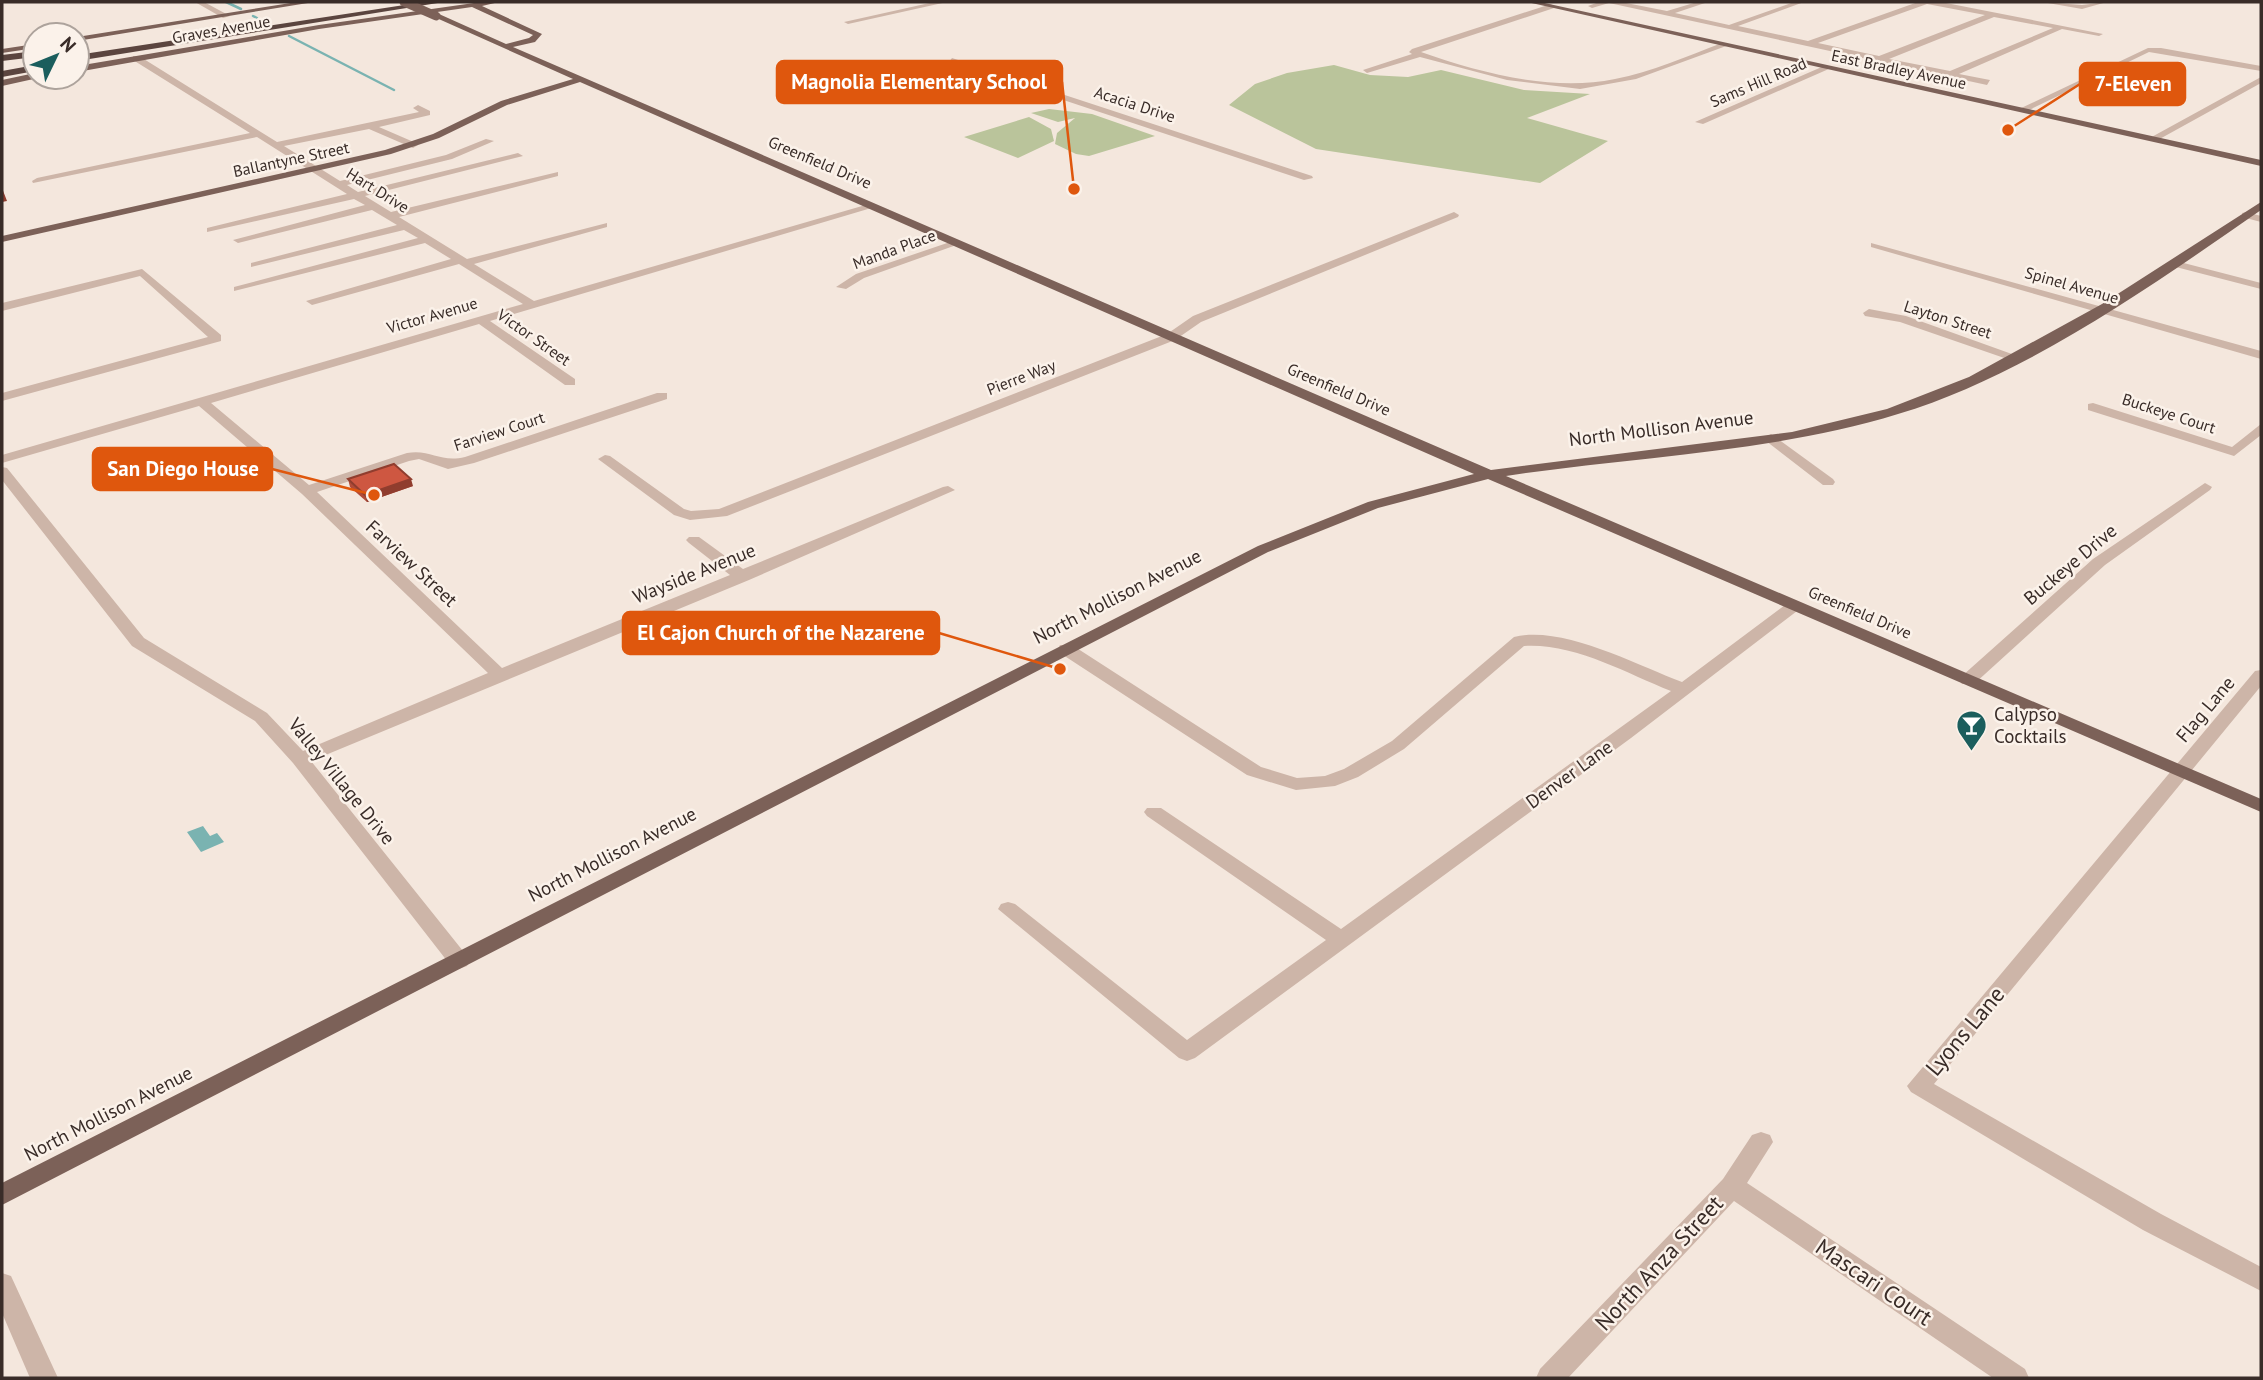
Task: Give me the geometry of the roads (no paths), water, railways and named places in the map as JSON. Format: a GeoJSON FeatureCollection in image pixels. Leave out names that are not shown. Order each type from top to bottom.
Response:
{"type":"FeatureCollection","features":[{"type":"Feature","properties":{"kind":"highway"},"geometry":{"type":"LineString","coordinates":[[91,48],[394,2]]}},
{"type":"Feature","properties":{"kind":"highway"},"geometry":{"type":"LineString","coordinates":[[91,56],[440,2]]}},
{"type":"Feature","properties":{"kind":"highway"},"geometry":{"type":"LineString","coordinates":[[2,58],[21,56]]}},
{"type":"Feature","properties":{"kind":"highway"},"geometry":{"type":"LineString","coordinates":[[2,65],[21,62]]}},
{"type":"Feature","properties":{"kind":"highway"},"geometry":{"type":"LineString","coordinates":[[2,73],[21,69]]}},
{"type":"Feature","properties":{"kind":"main road"},"geometry":{"type":"LineString","coordinates":[[91,37],[310,2]]}},
{"type":"Feature","properties":{"kind":"main road","name":"Greenfield Drive"},"geometry":{"type":"LineString","coordinates":[[404,2],[1489,475],[2261,806]]}},
{"type":"Feature","properties":{"kind":"main road","name":"Graves Avenue"},"geometry":{"type":"LineString","coordinates":[[91,66],[495,2]]}},
{"type":"Feature","properties":{"kind":"main road","name":"East Bradley Avenue"},"geometry":{"type":"LineString","coordinates":[[1531,2],[2261,163]]}},
{"type":"Feature","properties":{"kind":"main road"},"geometry":{"type":"LineString","coordinates":[[473,5],[538,34],[533,40],[506,46]]}},
{"type":"Feature","properties":{"kind":"main road"},"geometry":{"type":"LineString","coordinates":[[2,51],[21,48]]}},
{"type":"Feature","properties":{"kind":"main road"},"geometry":{"type":"LineString","coordinates":[[2,83],[21,79]]}},
{"type":"Feature","properties":{"kind":"main road","name":"Ballantyne Street"},"geometry":{"type":"LineString","coordinates":[[2,239],[316,170],[412,145],[461,125],[504,103],[578,80]]}},
{"type":"Feature","properties":{"kind":"main road","name":"North Mollison Avenue"},"geometry":{"type":"LineString","coordinates":[[2,1195],[1066,649],[1263,549],[1334,517],[1387,499],[1489,475],[1771,438],[1891,413],[1949,392],[2017,358],[2176,264],[2261,205]]}},
{"type":"Feature","properties":{"kind":"street"},"geometry":{"type":"LineString","coordinates":[[199,2],[226,16]]}},
{"type":"Feature","properties":{"kind":"street"},"geometry":{"type":"LineString","coordinates":[[848,22],[943,2]]}},
{"type":"Feature","properties":{"kind":"street"},"geometry":{"type":"LineString","coordinates":[[1592,6],[1606,2]]}},
{"type":"Feature","properties":{"kind":"street"},"geometry":{"type":"LineString","coordinates":[[1612,2],[1987,82]]}},
{"type":"Feature","properties":{"kind":"street"},"geometry":{"type":"LineString","coordinates":[[1667,13],[1704,2]]}},
{"type":"Feature","properties":{"kind":"street"},"geometry":{"type":"LineString","coordinates":[[1729,27],[1800,2]]}},
{"type":"Feature","properties":{"kind":"street"},"geometry":{"type":"LineString","coordinates":[[1809,44],[1924,2]]}},
{"type":"Feature","properties":{"kind":"street"},"geometry":{"type":"LineString","coordinates":[[1930,2],[2099,34]]}},
{"type":"Feature","properties":{"kind":"street"},"geometry":{"type":"LineString","coordinates":[[2046,2],[2082,7],[2103,2]]}},
{"type":"Feature","properties":{"kind":"street"},"geometry":{"type":"LineString","coordinates":[[1551,6],[1413,52],[1536,83],[1602,84],[1638,75],[1725,45]]}},
{"type":"Feature","properties":{"kind":"street"},"geometry":{"type":"LineString","coordinates":[[1880,59],[1993,14]]}},
{"type":"Feature","properties":{"kind":"street"},"geometry":{"type":"LineString","coordinates":[[1951,74],[2062,27]]}},
{"type":"Feature","properties":{"kind":"street"},"geometry":{"type":"LineString","coordinates":[[1740,48],[1773,36]]}},
{"type":"Feature","properties":{"kind":"street"},"geometry":{"type":"LineString","coordinates":[[2022,110],[2148,50],[2161,50],[2261,69]]}},
{"type":"Feature","properties":{"kind":"street"},"geometry":{"type":"LineString","coordinates":[[1367,70],[1421,54]]}},
{"type":"Feature","properties":{"kind":"street","name":"Hart Drive"},"geometry":{"type":"LineString","coordinates":[[136,58],[531,304]]}},
{"type":"Feature","properties":{"kind":"street","name":"Acacia Drive"},"geometry":{"type":"LineString","coordinates":[[953,60],[1308,178]]}},
{"type":"Feature","properties":{"kind":"street"},"geometry":{"type":"LineString","coordinates":[[1421,67],[1443,60]]}},
{"type":"Feature","properties":{"kind":"street","name":"Sams Hill Road"},"geometry":{"type":"LineString","coordinates":[[1700,122],[1827,68]]}},
{"type":"Feature","properties":{"kind":"street"},"geometry":{"type":"LineString","coordinates":[[2153,139],[2261,80]]}},
{"type":"Feature","properties":{"kind":"street"},"geometry":{"type":"LineString","coordinates":[[276,145],[427,113],[418,108]]}},
{"type":"Feature","properties":{"kind":"street"},"geometry":{"type":"LineString","coordinates":[[370,125],[412,145]]}},
{"type":"Feature","properties":{"kind":"street"},"geometry":{"type":"LineString","coordinates":[[320,145],[382,131]]}},
{"type":"Feature","properties":{"kind":"street"},"geometry":{"type":"LineString","coordinates":[[37,181],[58,172],[260,134]]}},
{"type":"Feature","properties":{"kind":"street"},"geometry":{"type":"LineString","coordinates":[[338,184],[449,157],[489,141]]}},
{"type":"Feature","properties":{"kind":"street"},"geometry":{"type":"LineString","coordinates":[[211,230],[518,156]]}},
{"type":"Feature","properties":{"kind":"street"},"geometry":{"type":"LineString","coordinates":[[390,216],[554,174]]}},
{"type":"Feature","properties":{"kind":"street","name":"Victor Avenue"},"geometry":{"type":"LineString","coordinates":[[2,459],[873,205]]}},
{"type":"Feature","properties":{"kind":"street"},"geometry":{"type":"LineString","coordinates":[[238,240],[374,206]]}},
{"type":"Feature","properties":{"kind":"street","name":"Pierre Way"},"geometry":{"type":"LineString","coordinates":[[605,459],[679,512],[690,516],[722,513],[1171,337],[1197,319],[1454,215]]}},
{"type":"Feature","properties":{"kind":"street"},"geometry":{"type":"LineString","coordinates":[[2246,215],[2261,219]]}},
{"type":"Feature","properties":{"kind":"street"},"geometry":{"type":"LineString","coordinates":[[312,301],[603,225]]}},
{"type":"Feature","properties":{"kind":"street"},"geometry":{"type":"LineString","coordinates":[[255,265],[406,226]]}},
{"type":"Feature","properties":{"kind":"street"},"geometry":{"type":"LineString","coordinates":[[237,289],[427,239]]}},
{"type":"Feature","properties":{"kind":"street","name":"Manda Place"},"geometry":{"type":"LineString","coordinates":[[842,287],[860,276],[957,243]]}},
{"type":"Feature","properties":{"kind":"street","name":"Spinel Avenue"},"geometry":{"type":"LineString","coordinates":[[1875,245],[2261,355]]}},
{"type":"Feature","properties":{"kind":"street"},"geometry":{"type":"LineString","coordinates":[[2176,264],[2261,286]]}},
{"type":"Feature","properties":{"kind":"street"},"geometry":{"type":"LineString","coordinates":[[2,307],[142,272],[217,338],[2,396]]}},
{"type":"Feature","properties":{"kind":"street","name":"Layton Street"},"geometry":{"type":"LineString","coordinates":[[1868,313],[1902,319],[2017,358]]}},
{"type":"Feature","properties":{"kind":"street","name":"Victor Street"},"geometry":{"type":"LineString","coordinates":[[479,320],[570,383]]}},
{"type":"Feature","properties":{"kind":"street","name":"Farview Court"},"geometry":{"type":"LineString","coordinates":[[307,491],[407,457],[419,455],[448,465],[469,460],[662,396]]}},
{"type":"Feature","properties":{"kind":"street","name":"Farview Street"},"geometry":{"type":"LineString","coordinates":[[201,401],[307,491],[499,674]]}},
{"type":"Feature","properties":{"kind":"street","name":"Buckeye Court"},"geometry":{"type":"LineString","coordinates":[[2093,407],[2234,452],[2261,428]]}},
{"type":"Feature","properties":{"kind":"street"},"geometry":{"type":"LineString","coordinates":[[1771,438],[1828,482]]}},
{"type":"Feature","properties":{"kind":"street","name":"Valley Village Drive"},"geometry":{"type":"LineString","coordinates":[[2,471],[138,642],[261,717],[300,759],[459,961]]}},
{"type":"Feature","properties":{"kind":"street","name":"Buckeye Drive"},"geometry":{"type":"LineString","coordinates":[[1968,680],[2099,562],[2205,487]]}},
{"type":"Feature","properties":{"kind":"street","name":"Wayside Avenue"},"geometry":{"type":"LineString","coordinates":[[300,759],[499,674],[743,577],[948,490]]}},
{"type":"Feature","properties":{"kind":"street"},"geometry":{"type":"LineString","coordinates":[[694,540],[743,577]]}},
{"type":"Feature","properties":{"kind":"street","name":"Denver Lane"},"geometry":{"type":"LineString","coordinates":[[1008,909],[1187,1052],[1625,734],[1795,605]]}},
{"type":"Feature","properties":{"kind":"street"},"geometry":{"type":"LineString","coordinates":[[1066,649],[1254,771],[1296,784],[1328,782],[1351,773],[1398,745],[1520,641],[1535,638],[1562,645],[1683,689]]}},
{"type":"Feature","properties":{"kind":"street","name":"Flag Lane"},"geometry":{"type":"LineString","coordinates":[[2183,771],[2193,755],[2261,676]]}},
{"type":"Feature","properties":{"kind":"street","name":"Lyons Lane"},"geometry":{"type":"LineString","coordinates":[[2183,771],[1919,1086],[2152,1222],[2261,1280]]}},
{"type":"Feature","properties":{"kind":"street"},"geometry":{"type":"LineString","coordinates":[[1154,812],[1340,939]]}},
{"type":"Feature","properties":{"kind":"street","name":"North Anza Street"},"geometry":{"type":"LineString","coordinates":[[1550,1378],[1732,1186],[1761,1142]]}},
{"type":"Feature","properties":{"kind":"street","name":"Mascari Court"},"geometry":{"type":"LineString","coordinates":[[1732,1186],[2015,1378]]}},
{"type":"Feature","properties":{"kind":"street"},"geometry":{"type":"LineString","coordinates":[[2,1284],[44,1378]]}},
{"type":"Feature","properties":{"kind":"water"},"geometry":{"type":"Polygon","coordinates":[[[203,826],[210,836],[217,833],[224,842],[201,852],[187,832],[203,826]]]}},
{"type":"Feature","properties":{"kind":"waterway"},"geometry":{"type":"LineString","coordinates":[[226,2],[241,9]]}},
{"type":"Feature","properties":{"kind":"waterway"},"geometry":{"type":"LineString","coordinates":[[253,16],[257,18]]}},
{"type":"Feature","properties":{"kind":"waterway"},"geometry":{"type":"LineString","coordinates":[[289,36],[394,90]]}},
{"type":"Feature","properties":{"kind":"place","name":"7-Eleven"},"geometry":{"type":"Point","coordinates":[2008,130]}},
{"type":"Feature","properties":{"kind":"place","name":"Magnolia Elementary School"},"geometry":{"type":"Point","coordinates":[1074,189]}},
{"type":"Feature","properties":{"kind":"place","name":"San Diego House"},"geometry":{"type":"Point","coordinates":[374,495]}},
{"type":"Feature","properties":{"kind":"place","name":"El Cajon Church of the Nazarene"},"geometry":{"type":"Point","coordinates":[1060,669]}},
{"type":"Feature","properties":{"kind":"place","name":"Calypso Cocktails"},"geometry":{"type":"Point","coordinates":[1971,752]}}]}
